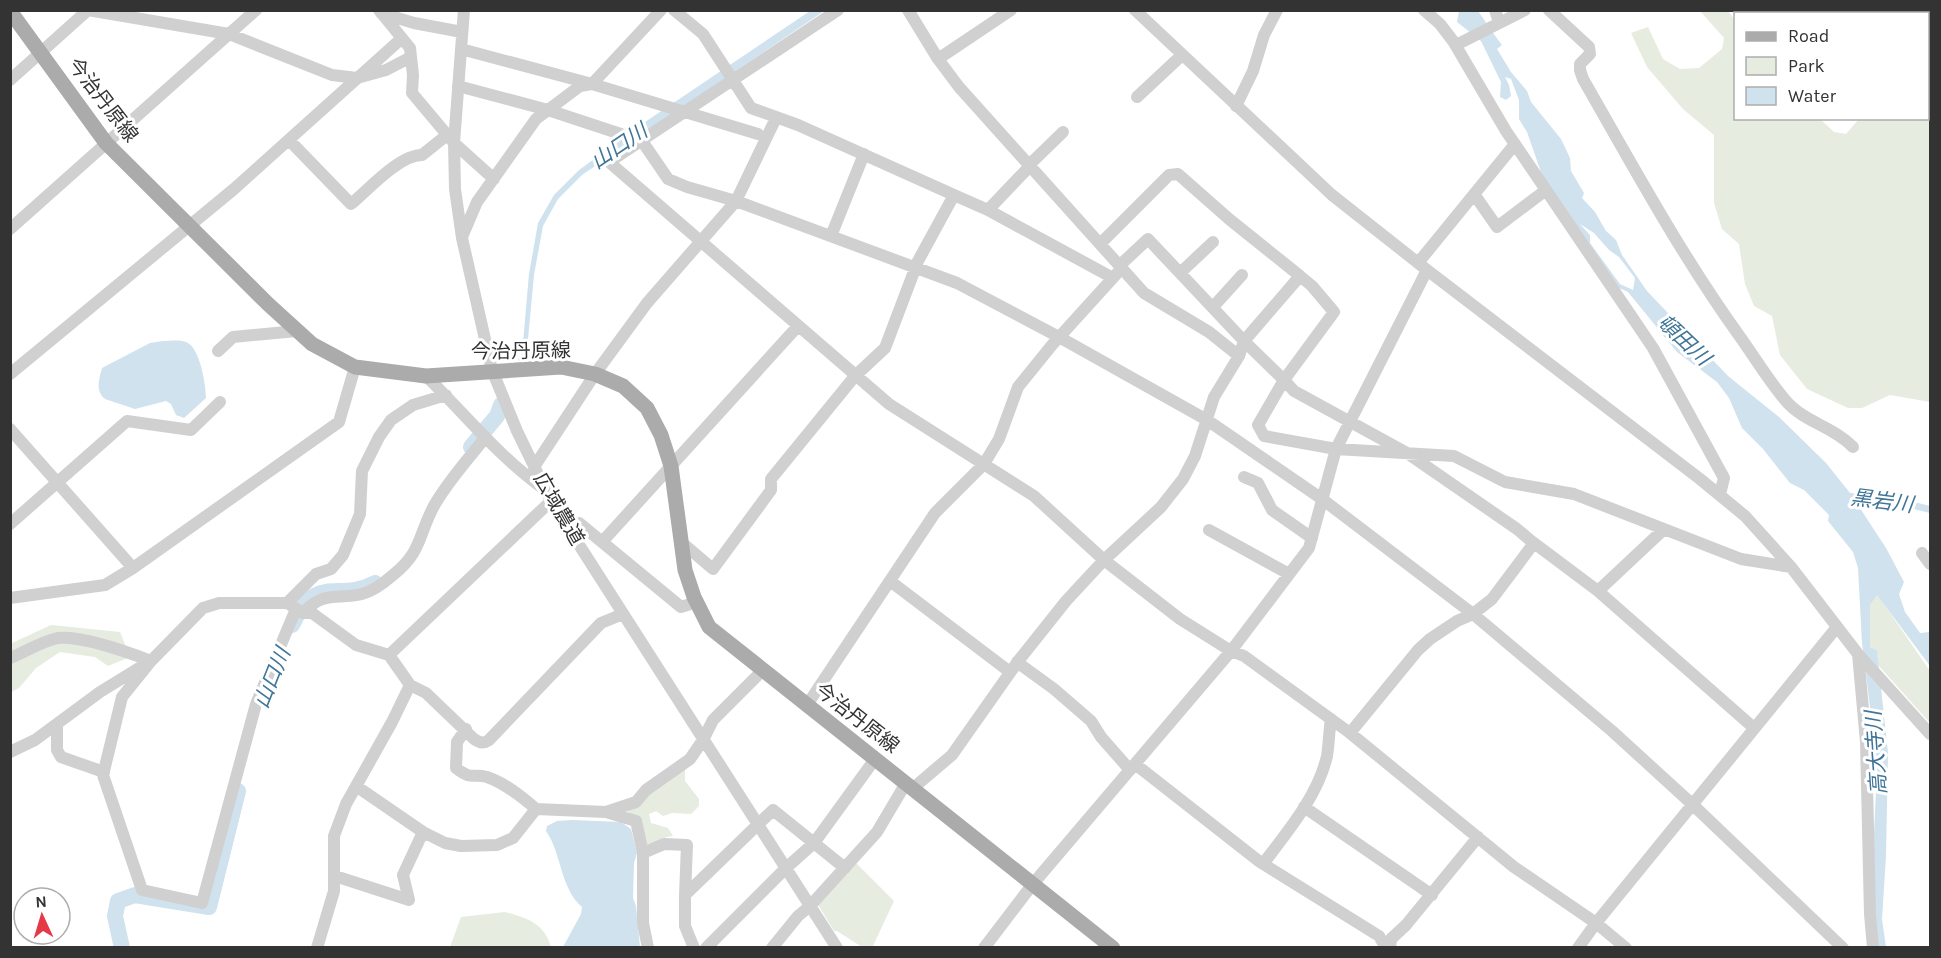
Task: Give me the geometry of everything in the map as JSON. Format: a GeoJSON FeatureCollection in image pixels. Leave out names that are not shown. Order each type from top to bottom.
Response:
{"type":"FeatureCollection","features":[{"type":"Feature","properties":{"kind":"main road","name":"今治丹原線"},"geometry":{"type":"LineString","coordinates":[[10,11],[106,143],[312,344],[355,367],[426,376],[561,367],[595,374],[623,386],[647,408],[661,435],[671,466],[685,570],[709,627],[1113,948]]}},
{"type":"Feature","properties":{"kind":"street"},"geometry":{"type":"LineString","coordinates":[[10,80],[88,10],[229,34],[332,75],[357,78],[386,70],[411,57]]}},
{"type":"Feature","properties":{"kind":"street"},"geometry":{"type":"LineString","coordinates":[[10,229],[256,10]]}},
{"type":"Feature","properties":{"kind":"street","name":"広域農道"},"geometry":{"type":"LineString","coordinates":[[464,10],[451,139],[462,238],[492,370],[517,431],[548,496],[837,948]]}},
{"type":"Feature","properties":{"kind":"street"},"geometry":{"type":"LineString","coordinates":[[462,238],[477,202],[536,119],[580,86],[592,84],[661,10]]}},
{"type":"Feature","properties":{"kind":"street"},"geometry":{"type":"LineString","coordinates":[[674,10],[703,34],[751,108],[798,125],[864,154],[1118,271],[1144,293],[1209,333],[1239,356]]}},
{"type":"Feature","properties":{"kind":"street"},"geometry":{"type":"LineString","coordinates":[[838,10],[609,162],[890,404],[1034,496],[1104,560],[1180,619],[1231,651],[1244,656],[1350,733],[1514,867],[1596,923],[1626,948]]}},
{"type":"Feature","properties":{"kind":"street"},"geometry":{"type":"LineString","coordinates":[[908,10],[938,59],[959,87],[1101,243],[1118,271]]}},
{"type":"Feature","properties":{"kind":"street"},"geometry":{"type":"LineString","coordinates":[[938,59],[1011,10]]}},
{"type":"Feature","properties":{"kind":"street"},"geometry":{"type":"LineString","coordinates":[[1135,10],[1324,188],[1720,494],[1745,516],[1791,567],[1858,654],[1930,734]]}},
{"type":"Feature","properties":{"kind":"street"},"geometry":{"type":"LineString","coordinates":[[1236,106],[1253,71],[1263,35],[1277,10]]}},
{"type":"Feature","properties":{"kind":"street"},"geometry":{"type":"LineString","coordinates":[[1424,10],[1440,24],[1456,45],[1515,144],[1653,348],[1724,478],[1720,494]]}},
{"type":"Feature","properties":{"kind":"street"},"geometry":{"type":"LineString","coordinates":[[1456,45],[1495,20],[1525,10]]}},
{"type":"Feature","properties":{"kind":"street"},"geometry":{"type":"LineString","coordinates":[[1549,10],[1589,46],[1590,54],[1580,64],[1583,80],[1682,251],[1716,304],[1788,403],[1813,421],[1845,438],[1853,447]]}},
{"type":"Feature","properties":{"kind":"street"},"geometry":{"type":"LineString","coordinates":[[380,12],[414,23],[462,32]]}},
{"type":"Feature","properties":{"kind":"street"},"geometry":{"type":"LineString","coordinates":[[380,12],[410,48],[412,93],[451,139],[494,179]]}},
{"type":"Feature","properties":{"kind":"street"},"geometry":{"type":"LineString","coordinates":[[10,374],[190,226],[401,39]]}},
{"type":"Feature","properties":{"kind":"street"},"geometry":{"type":"LineString","coordinates":[[461,49],[592,84],[758,134]]}},
{"type":"Feature","properties":{"kind":"street"},"geometry":{"type":"LineString","coordinates":[[1137,97],[1182,55]]}},
{"type":"Feature","properties":{"kind":"street"},"geometry":{"type":"LineString","coordinates":[[458,86],[548,110],[642,141],[668,179],[687,188],[736,201],[957,283],[1207,420],[1322,499],[1473,614],[1612,731],[1843,948]]}},
{"type":"Feature","properties":{"kind":"street"},"geometry":{"type":"LineString","coordinates":[[534,467],[595,374],[647,303],[736,201],[776,118]]}},
{"type":"Feature","properties":{"kind":"street"},"geometry":{"type":"LineString","coordinates":[[988,210],[1063,132]]}},
{"type":"Feature","properties":{"kind":"street"},"geometry":{"type":"LineString","coordinates":[[289,140],[351,204],[399,163],[414,155],[422,155],[451,139]]}},
{"type":"Feature","properties":{"kind":"street"},"geometry":{"type":"LineString","coordinates":[[984,948],[1032,885],[1231,651],[1309,548],[1336,449],[1423,266],[1474,194],[1515,144]]}},
{"type":"Feature","properties":{"kind":"street"},"geometry":{"type":"LineString","coordinates":[[831,236],[864,154]]}},
{"type":"Feature","properties":{"kind":"street"},"geometry":{"type":"LineString","coordinates":[[1101,243],[1169,175],[1178,174],[1229,219],[1300,276],[1334,312],[1284,381],[1258,425],[1264,436],[1336,449],[1454,456],[1505,482],[1574,494],[1741,559],[1791,567]]}},
{"type":"Feature","properties":{"kind":"street"},"geometry":{"type":"LineString","coordinates":[[1474,194],[1497,227],[1546,190]]}},
{"type":"Feature","properties":{"kind":"street"},"geometry":{"type":"LineString","coordinates":[[680,541],[713,569],[771,490],[771,479],[855,376],[885,348],[915,267],[954,195]]}},
{"type":"Feature","properties":{"kind":"street"},"geometry":{"type":"LineString","coordinates":[[807,705],[935,513],[984,464],[999,439],[1018,387],[1059,337],[1148,239],[1294,391],[1407,453],[1517,529],[1598,591],[1754,728]]}},
{"type":"Feature","properties":{"kind":"street"},"geometry":{"type":"LineString","coordinates":[[1180,273],[1213,242]]}},
{"type":"Feature","properties":{"kind":"street"},"geometry":{"type":"LineString","coordinates":[[1213,307],[1242,275]]}},
{"type":"Feature","properties":{"kind":"street"},"geometry":{"type":"LineString","coordinates":[[772,948],[798,916],[810,906],[877,832],[909,786],[952,755],[1014,667],[1066,601],[1104,560],[1161,507],[1183,479],[1196,456],[1214,397],[1239,356],[1244,341],[1300,276]]}},
{"type":"Feature","properties":{"kind":"street"},"geometry":{"type":"LineString","coordinates":[[602,542],[798,326]]}},
{"type":"Feature","properties":{"kind":"street"},"geometry":{"type":"LineString","coordinates":[[218,351],[233,337],[297,331]]}},
{"type":"Feature","properties":{"kind":"street"},"geometry":{"type":"LineString","coordinates":[[10,598],[105,585],[133,568],[339,422],[355,367]]}},
{"type":"Feature","properties":{"kind":"street"},"geometry":{"type":"LineString","coordinates":[[389,655],[548,496],[485,438],[426,376]]}},
{"type":"Feature","properties":{"kind":"street"},"geometry":{"type":"LineString","coordinates":[[446,395],[413,405],[391,420],[379,437],[362,471],[360,514],[343,555],[331,569],[316,574],[296,609],[256,704],[202,903],[142,890],[104,772],[122,697],[151,662],[203,608],[219,603],[296,609],[312,613],[356,645],[389,655],[410,685],[426,693],[479,743],[489,740],[601,623],[623,614]]}},
{"type":"Feature","properties":{"kind":"street"},"geometry":{"type":"LineString","coordinates":[[10,524],[127,421],[191,429],[220,402]]}},
{"type":"Feature","properties":{"kind":"street"},"geometry":{"type":"LineString","coordinates":[[10,429],[133,568]]}},
{"type":"Feature","properties":{"kind":"street"},"geometry":{"type":"LineString","coordinates":[[296,609],[332,595],[364,594],[394,574],[412,558],[420,544],[433,507],[442,492],[485,438]]}},
{"type":"Feature","properties":{"kind":"street"},"geometry":{"type":"LineString","coordinates":[[1244,477],[1258,483],[1272,510],[1312,538]]}},
{"type":"Feature","properties":{"kind":"street"},"geometry":{"type":"LineString","coordinates":[[566,524],[579,523],[681,607],[697,602]]}},
{"type":"Feature","properties":{"kind":"street"},"geometry":{"type":"LineString","coordinates":[[1209,530],[1289,574]]}},
{"type":"Feature","properties":{"kind":"street"},"geometry":{"type":"LineString","coordinates":[[1598,591],[1663,530]]}},
{"type":"Feature","properties":{"kind":"street"},"geometry":{"type":"LineString","coordinates":[[1350,733],[1418,650],[1430,639],[1457,621],[1473,614],[1492,599],[1534,543],[1536,545]]}},
{"type":"Feature","properties":{"kind":"street"},"geometry":{"type":"LineString","coordinates":[[1922,553],[1930,564]]}},
{"type":"Feature","properties":{"kind":"street"},"geometry":{"type":"LineString","coordinates":[[890,581],[1014,667],[1054,689],[1091,721],[1101,737],[1132,767],[1263,864],[1379,936],[1388,948]]}},
{"type":"Feature","properties":{"kind":"street"},"geometry":{"type":"LineString","coordinates":[[1578,948],[1837,627]]}},
{"type":"Feature","properties":{"kind":"street"},"geometry":{"type":"LineString","coordinates":[[10,658],[56,638],[117,648],[151,662]]}},
{"type":"Feature","properties":{"kind":"street"},"geometry":{"type":"LineString","coordinates":[[1858,654],[1866,742],[1870,914],[1873,948]]}},
{"type":"Feature","properties":{"kind":"street"},"geometry":{"type":"LineString","coordinates":[[10,752],[35,740],[100,692],[151,662]]}},
{"type":"Feature","properties":{"kind":"street"},"geometry":{"type":"LineString","coordinates":[[606,812],[636,802],[646,789],[690,759],[713,720],[762,671]]}},
{"type":"Feature","properties":{"kind":"street"},"geometry":{"type":"LineString","coordinates":[[317,948],[334,891],[334,836],[346,804],[410,685]]}},
{"type":"Feature","properties":{"kind":"street"},"geometry":{"type":"LineString","coordinates":[[1263,864],[1304,807],[1319,779],[1327,756],[1331,719]]}},
{"type":"Feature","properties":{"kind":"street"},"geometry":{"type":"LineString","coordinates":[[57,725],[57,750],[61,757],[104,772]]}},
{"type":"Feature","properties":{"kind":"street"},"geometry":{"type":"LineString","coordinates":[[465,729],[457,742],[456,768],[467,776],[483,776],[495,780],[536,810],[606,812],[636,821],[643,853],[643,923],[648,948]]}},
{"type":"Feature","properties":{"kind":"street"},"geometry":{"type":"LineString","coordinates":[[706,948],[814,843],[875,759]]}},
{"type":"Feature","properties":{"kind":"street"},"geometry":{"type":"LineString","coordinates":[[356,786],[423,832],[445,843],[461,846],[497,845],[513,838],[536,810]]}},
{"type":"Feature","properties":{"kind":"street"},"geometry":{"type":"LineString","coordinates":[[1304,807],[1432,895]]}},
{"type":"Feature","properties":{"kind":"street"},"geometry":{"type":"LineString","coordinates":[[685,895],[774,810],[844,868]]}},
{"type":"Feature","properties":{"kind":"street"},"geometry":{"type":"LineString","coordinates":[[335,876],[409,900],[403,874],[423,832]]}},
{"type":"Feature","properties":{"kind":"street"},"geometry":{"type":"LineString","coordinates":[[1388,948],[1390,939],[1406,925],[1432,895],[1478,837]]}},
{"type":"Feature","properties":{"kind":"street"},"geometry":{"type":"LineString","coordinates":[[643,853],[664,843],[687,845],[685,927],[694,948]]}},
{"type":"Feature","properties":{"kind":"green space"},"geometry":{"type":"Polygon","coordinates":[[[1700,11],[1728,11],[1734,19],[1734,120],[1821,120],[1834,132],[1846,134],[1858,120],[1929,120],[1929,12],[1792,11],[1930,11],[1930,402],[1890,395],[1862,408],[1848,408],[1807,389],[1780,355],[1772,316],[1754,306],[1745,284],[1739,244],[1722,229],[1714,203],[1714,135],[1683,109],[1647,67],[1631,33],[1648,27],[1663,59],[1680,69],[1699,68],[1722,49],[1724,38],[1700,11]]]}},
{"type":"Feature","properties":{"kind":"green space"},"geometry":{"type":"Polygon","coordinates":[[[1877,594],[1930,671],[1930,723],[1878,665],[1877,650],[1870,647],[1870,605],[1877,594]]]}},
{"type":"Feature","properties":{"kind":"green space"},"geometry":{"type":"Polygon","coordinates":[[[51,625],[120,632],[130,657],[108,666],[95,657],[60,652],[36,668],[19,688],[11,692],[10,644],[51,625]]]}},
{"type":"Feature","properties":{"kind":"green space"},"geometry":{"type":"Polygon","coordinates":[[[685,768],[685,781],[699,799],[699,806],[691,814],[672,813],[663,816],[656,811],[649,814],[651,823],[668,828],[673,836],[645,845],[638,819],[626,810],[685,768]]]}},
{"type":"Feature","properties":{"kind":"green space"},"geometry":{"type":"Polygon","coordinates":[[[854,861],[894,901],[872,948],[862,947],[834,931],[817,903],[854,861]]]}},
{"type":"Feature","properties":{"kind":"green space"},"geometry":{"type":"Polygon","coordinates":[[[505,912],[534,923],[544,932],[551,947],[450,947],[461,917],[505,912]]]}},
{"type":"Feature","properties":{"kind":"water"},"geometry":{"type":"Polygon","coordinates":[[[810,11],[824,11],[582,175],[558,199],[543,226],[534,275],[525,362],[518,360],[522,354],[529,274],[538,223],[554,195],[579,170],[648,120],[810,11]]]}},
{"type":"Feature","properties":{"kind":"water"},"geometry":{"type":"Polygon","coordinates":[[[1459,11],[1478,11],[1502,45],[1497,49],[1511,72],[1527,91],[1531,102],[1561,139],[1570,158],[1571,171],[1584,193],[1582,198],[1595,212],[1606,231],[1616,240],[1622,255],[1647,291],[1728,376],[1779,417],[1826,463],[1850,493],[1898,498],[1930,506],[1930,513],[1897,505],[1856,502],[1886,548],[1904,582],[1899,594],[1905,612],[1920,633],[1930,632],[1930,666],[1877,595],[1870,605],[1870,647],[1877,650],[1888,753],[1882,919],[1886,947],[1876,947],[1873,855],[1875,747],[1862,643],[1858,568],[1853,552],[1828,521],[1829,515],[1804,490],[1790,483],[1763,449],[1742,428],[1729,398],[1717,382],[1677,352],[1628,292],[1617,287],[1542,175],[1527,132],[1519,119],[1519,100],[1511,79],[1505,77],[1511,96],[1506,100],[1500,97],[1501,82],[1481,41],[1457,22],[1459,11]],[[1580,224],[1590,235],[1590,243],[1620,284],[1633,290],[1635,278],[1619,257],[1609,250],[1594,233],[1580,224]]]}},
{"type":"Feature","properties":{"kind":"water"},"geometry":{"type":"Polygon","coordinates":[[[163,341],[188,343],[196,353],[202,368],[206,398],[184,418],[176,415],[171,404],[166,401],[135,409],[102,396],[99,385],[102,368],[150,343],[163,341]]]}},
{"type":"Feature","properties":{"kind":"water"},"geometry":{"type":"Polygon","coordinates":[[[557,821],[621,822],[631,829],[637,853],[634,863],[633,898],[636,906],[640,947],[563,947],[581,914],[582,907],[569,890],[546,831],[547,826],[557,821]]]}},
{"type":"Feature","properties":{"kind":"waterway","name":"山口川"},"geometry":{"type":"LineString","coordinates":[[471,447],[497,416],[501,405]]}},
{"type":"Feature","properties":{"kind":"waterway","name":"山口川"},"geometry":{"type":"LineString","coordinates":[[292,625],[301,609],[310,599],[319,594],[350,591],[375,583]]}},
{"type":"Feature","properties":{"kind":"waterway","name":"山口川"},"geometry":{"type":"LineString","coordinates":[[122,948],[115,916],[118,901],[135,895],[209,907],[238,791]]}},
{"type":"Feature","properties":{"kind":"water label","name":"頓田川"},"geometry":{"type":"Point","coordinates":[1684,340]}},
{"type":"Feature","properties":{"kind":"water label","name":"黒岩川"},"geometry":{"type":"Point","coordinates":[1882,501]}},
{"type":"Feature","properties":{"kind":"water label","name":"高大寺川"},"geometry":{"type":"Point","coordinates":[1876,753]}}]}
